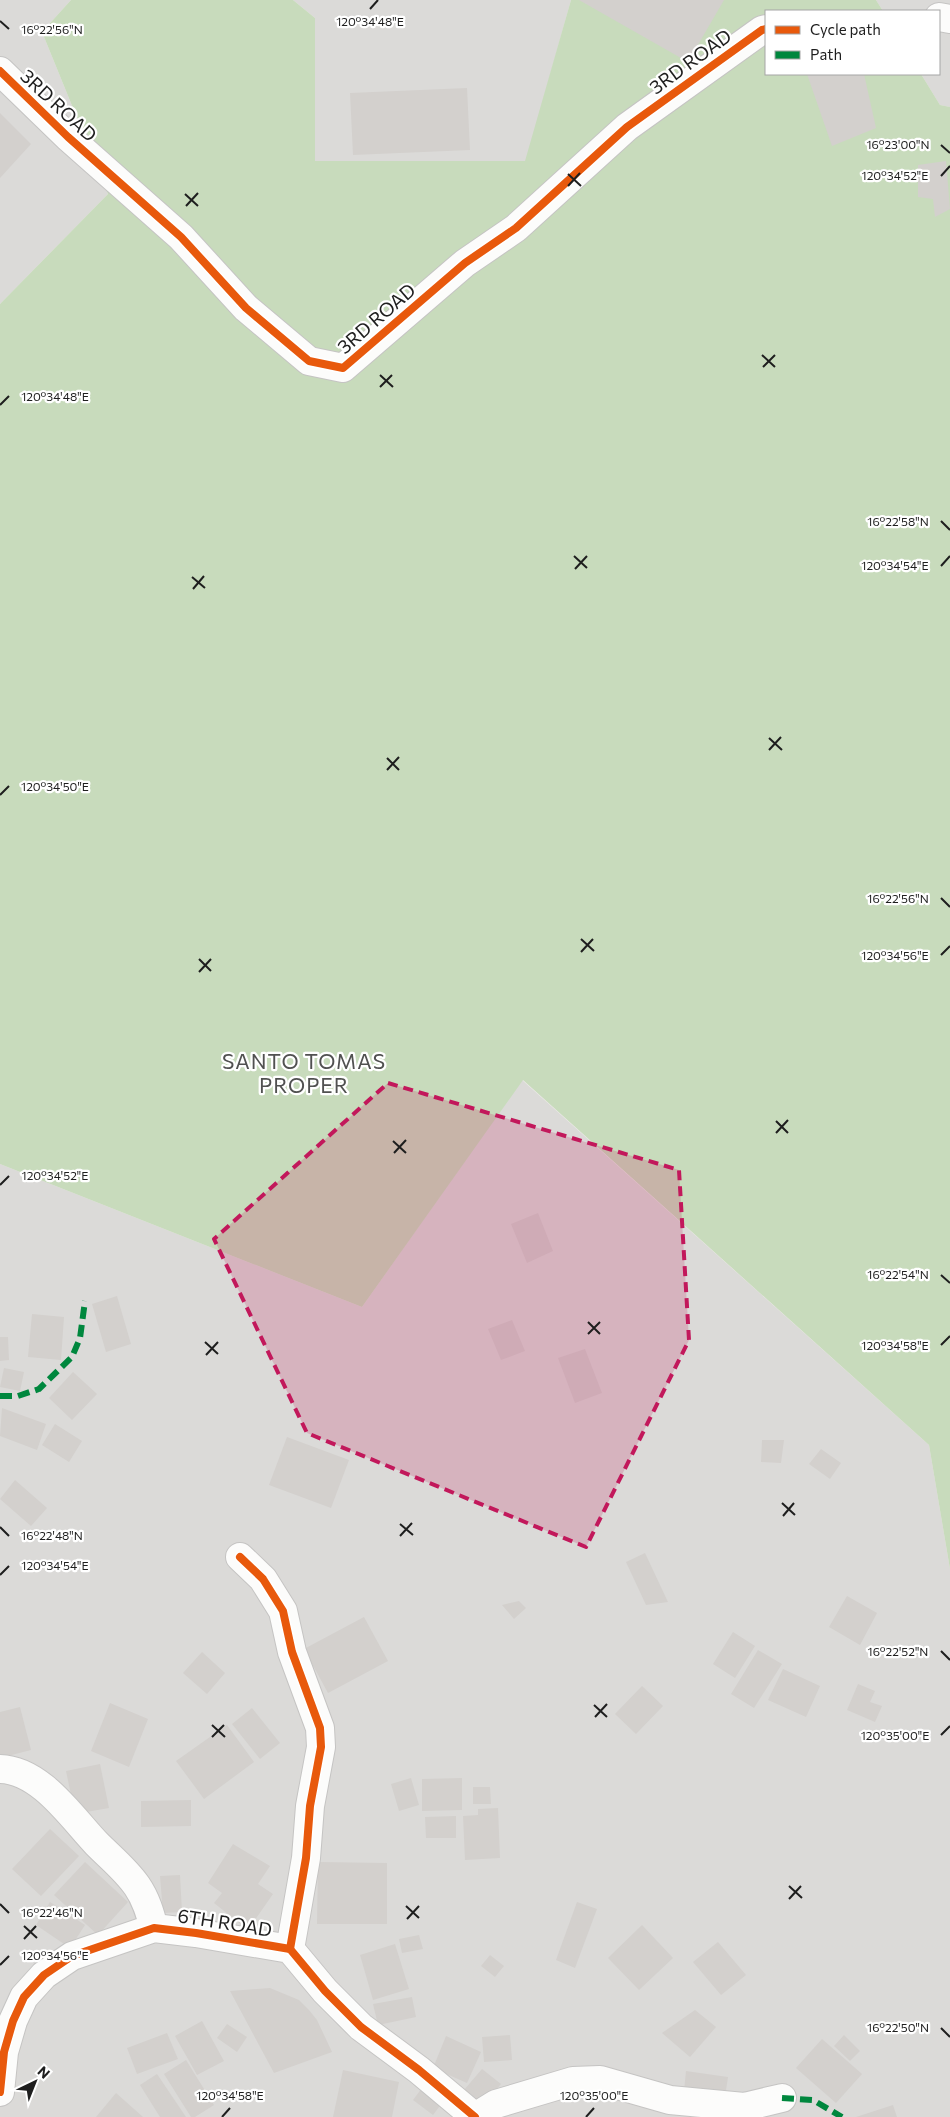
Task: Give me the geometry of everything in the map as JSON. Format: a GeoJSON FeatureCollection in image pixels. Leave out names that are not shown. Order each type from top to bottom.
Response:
{"type":"FeatureCollection","features":[{"type":"Feature","properties":{"kind":"street","name":"3RD ROAD"},"geometry":{"type":"LineString","coordinates":[[0,72],[68,137],[181,237],[246,308],[309,361],[343,368],[465,263],[516,228],[626,126],[765,29]]}},
{"type":"Feature","properties":{"kind":"street"},"geometry":{"type":"LineString","coordinates":[[240,1557],[263,1579],[283,1611],[292,1652],[320,1728],[321,1747],[310,1806],[306,1858],[290,1949]]}},
{"type":"Feature","properties":{"kind":"street"},"geometry":{"type":"LineString","coordinates":[[0,1769],[23,1774],[44,1788],[66,1810],[137,1886],[148,1904],[154,1928]]}},
{"type":"Feature","properties":{"kind":"street","name":"6TH ROAD"},"geometry":{"type":"LineString","coordinates":[[0,2092],[4,2052],[13,2021],[24,1997],[44,1975],[72,1956],[154,1928],[290,1949],[325,1991],[362,2027],[419,2070],[475,2117]]}},
{"type":"Feature","properties":{"kind":"street"},"geometry":{"type":"LineString","coordinates":[[475,2117],[496,2104],[573,2081],[600,2080],[670,2100],[744,2107],[782,2098]]}},
{"type":"Feature","properties":{"kind":"highlighted area"},"geometry":{"type":"Polygon","coordinates":[[[388,1083],[679,1170],[689,1340],[586,1547],[307,1433],[214,1239],[388,1083]]]}},
{"type":"Feature","properties":{"kind":"shaded area"},"geometry":{"type":"Polygon","coordinates":[[[0,0],[71,0],[42,32],[108,194],[0,304],[0,0]]]}},
{"type":"Feature","properties":{"kind":"shaded area"},"geometry":{"type":"Polygon","coordinates":[[[293,0],[571,0],[526,161],[315,161],[315,18],[293,0]]]}},
{"type":"Feature","properties":{"kind":"shaded area"},"geometry":{"type":"Polygon","coordinates":[[[876,0],[950,0],[950,107],[940,105],[922,75],[940,75],[940,10],[882,10],[876,0]]]}},
{"type":"Feature","properties":{"kind":"shaded area"},"geometry":{"type":"Polygon","coordinates":[[[522,1080],[929,1445],[950,1569],[950,2117],[0,2117],[0,1164],[362,1307],[522,1080]]]}},
{"type":"Feature","properties":{"kind":"green space"},"geometry":{"type":"Polygon","coordinates":[[[71,0],[293,0],[315,18],[315,161],[525,161],[571,0],[876,0],[882,10],[765,10],[765,75],[922,75],[940,105],[950,107],[950,1569],[929,1445],[523,1080],[362,1307],[0,1164],[0,304],[108,194],[42,32],[71,0]]]}},
{"type":"Feature","properties":{"kind":"building"},"geometry":{"type":"Polygon","coordinates":[[[579,0],[724,0],[688,62],[579,0]]]}},
{"type":"Feature","properties":{"kind":"building"},"geometry":{"type":"Polygon","coordinates":[[[807,75],[864,75],[876,128],[832,146],[807,75]]]}},
{"type":"Feature","properties":{"kind":"building"},"geometry":{"type":"Polygon","coordinates":[[[467,88],[470,150],[353,155],[350,93],[467,88]]]}},
{"type":"Feature","properties":{"kind":"building"},"geometry":{"type":"Polygon","coordinates":[[[0,113],[31,144],[0,178],[0,113]]]}},
{"type":"Feature","properties":{"kind":"building"},"geometry":{"type":"Polygon","coordinates":[[[946,161],[950,209],[935,217],[933,199],[918,197],[918,165],[946,161]]]}},
{"type":"Feature","properties":{"kind":"building"},"geometry":{"type":"Polygon","coordinates":[[[538,1213],[553,1251],[527,1263],[511,1224],[538,1213]]]}},
{"type":"Feature","properties":{"kind":"building"},"geometry":{"type":"Polygon","coordinates":[[[117,1296],[131,1344],[106,1352],[92,1304],[117,1296]]]}},
{"type":"Feature","properties":{"kind":"building"},"geometry":{"type":"Polygon","coordinates":[[[32,1314],[64,1317],[61,1360],[28,1357],[32,1314]]]}},
{"type":"Feature","properties":{"kind":"building"},"geometry":{"type":"Polygon","coordinates":[[[512,1320],[525,1351],[501,1360],[488,1329],[512,1320]]]}},
{"type":"Feature","properties":{"kind":"building"},"geometry":{"type":"Polygon","coordinates":[[[0,1337],[8,1337],[9,1360],[0,1361],[0,1337]]]}},
{"type":"Feature","properties":{"kind":"building"},"geometry":{"type":"Polygon","coordinates":[[[585,1349],[602,1393],[575,1403],[558,1358],[585,1349]]]}},
{"type":"Feature","properties":{"kind":"building"},"geometry":{"type":"Polygon","coordinates":[[[4,1368],[24,1372],[20,1391],[0,1387],[4,1368]]]}},
{"type":"Feature","properties":{"kind":"building"},"geometry":{"type":"Polygon","coordinates":[[[73,1372],[97,1394],[72,1420],[49,1398],[73,1372]]]}},
{"type":"Feature","properties":{"kind":"building"},"geometry":{"type":"Polygon","coordinates":[[[2,1408],[46,1424],[37,1450],[0,1436],[2,1408]]]}},
{"type":"Feature","properties":{"kind":"building"},"geometry":{"type":"Polygon","coordinates":[[[55,1424],[82,1441],[69,1462],[42,1445],[55,1424]]]}},
{"type":"Feature","properties":{"kind":"building"},"geometry":{"type":"Polygon","coordinates":[[[287,1437],[349,1460],[331,1508],[269,1485],[287,1437]]]}},
{"type":"Feature","properties":{"kind":"building"},"geometry":{"type":"Polygon","coordinates":[[[762,1440],[784,1440],[781,1463],[761,1462],[762,1440]]]}},
{"type":"Feature","properties":{"kind":"building"},"geometry":{"type":"Polygon","coordinates":[[[821,1449],[841,1463],[830,1479],[809,1464],[821,1449]]]}},
{"type":"Feature","properties":{"kind":"building"},"geometry":{"type":"Polygon","coordinates":[[[15,1480],[47,1508],[31,1526],[0,1499],[15,1480]]]}},
{"type":"Feature","properties":{"kind":"building"},"geometry":{"type":"Polygon","coordinates":[[[645,1553],[668,1602],[646,1605],[626,1562],[645,1553]]]}},
{"type":"Feature","properties":{"kind":"building"},"geometry":{"type":"Polygon","coordinates":[[[847,1596],[877,1613],[860,1645],[829,1627],[847,1596]]]}},
{"type":"Feature","properties":{"kind":"building"},"geometry":{"type":"Polygon","coordinates":[[[519,1601],[526,1608],[514,1619],[502,1605],[519,1601]]]}},
{"type":"Feature","properties":{"kind":"building"},"geometry":{"type":"Polygon","coordinates":[[[364,1617],[388,1661],[328,1693],[304,1649],[364,1617]]]}},
{"type":"Feature","properties":{"kind":"building"},"geometry":{"type":"Polygon","coordinates":[[[733,1632],[755,1646],[735,1678],[713,1664],[733,1632]]]}},
{"type":"Feature","properties":{"kind":"building"},"geometry":{"type":"Polygon","coordinates":[[[758,1650],[782,1664],[754,1708],[731,1694],[758,1650]]]}},
{"type":"Feature","properties":{"kind":"building"},"geometry":{"type":"Polygon","coordinates":[[[202,1652],[225,1673],[207,1694],[183,1673],[202,1652]]]}},
{"type":"Feature","properties":{"kind":"building"},"geometry":{"type":"Polygon","coordinates":[[[783,1669],[820,1686],[806,1717],[768,1700],[783,1669]]]}},
{"type":"Feature","properties":{"kind":"building"},"geometry":{"type":"Polygon","coordinates":[[[858,1684],[875,1691],[870,1702],[882,1706],[875,1722],[847,1710],[858,1684]]]}},
{"type":"Feature","properties":{"kind":"building"},"geometry":{"type":"Polygon","coordinates":[[[642,1686],[663,1706],[636,1734],[615,1714],[642,1686]]]}},
{"type":"Feature","properties":{"kind":"building"},"geometry":{"type":"Polygon","coordinates":[[[110,1703],[148,1719],[129,1767],[91,1751],[110,1703]]]}},
{"type":"Feature","properties":{"kind":"building"},"geometry":{"type":"Polygon","coordinates":[[[20,1707],[31,1750],[0,1758],[0,1712],[20,1707]]]}},
{"type":"Feature","properties":{"kind":"building"},"geometry":{"type":"Polygon","coordinates":[[[252,1708],[280,1743],[260,1759],[232,1724],[252,1708]]]}},
{"type":"Feature","properties":{"kind":"building"},"geometry":{"type":"Polygon","coordinates":[[[227,1725],[254,1762],[204,1799],[176,1761],[227,1725]]]}},
{"type":"Feature","properties":{"kind":"building"},"geometry":{"type":"Polygon","coordinates":[[[100,1764],[109,1808],[75,1814],[66,1771],[100,1764]]]}},
{"type":"Feature","properties":{"kind":"building"},"geometry":{"type":"Polygon","coordinates":[[[411,1778],[419,1805],[399,1811],[391,1784],[411,1778]]]}},
{"type":"Feature","properties":{"kind":"building"},"geometry":{"type":"Polygon","coordinates":[[[462,1778],[462,1810],[422,1811],[422,1779],[462,1778]]]}},
{"type":"Feature","properties":{"kind":"building"},"geometry":{"type":"Polygon","coordinates":[[[473,1787],[490,1787],[491,1804],[473,1804],[473,1787]]]}},
{"type":"Feature","properties":{"kind":"building"},"geometry":{"type":"Polygon","coordinates":[[[191,1800],[191,1826],[141,1827],[141,1801],[191,1800]]]}},
{"type":"Feature","properties":{"kind":"building"},"geometry":{"type":"Polygon","coordinates":[[[498,1808],[500,1858],[465,1860],[463,1816],[478,1815],[478,1809],[498,1808]]]}},
{"type":"Feature","properties":{"kind":"building"},"geometry":{"type":"Polygon","coordinates":[[[456,1816],[456,1838],[426,1838],[425,1817],[456,1816]]]}},
{"type":"Feature","properties":{"kind":"building"},"geometry":{"type":"Polygon","coordinates":[[[50,1829],[79,1856],[41,1896],[12,1869],[50,1829]]]}},
{"type":"Feature","properties":{"kind":"building"},"geometry":{"type":"Polygon","coordinates":[[[233,1844],[270,1866],[258,1884],[273,1894],[248,1930],[214,1903],[222,1893],[208,1883],[233,1844]]]}},
{"type":"Feature","properties":{"kind":"building"},"geometry":{"type":"Polygon","coordinates":[[[85,1862],[128,1902],[98,1935],[54,1895],[85,1862]]]}},
{"type":"Feature","properties":{"kind":"building"},"geometry":{"type":"Polygon","coordinates":[[[318,1862],[387,1863],[387,1924],[317,1924],[318,1862]]]}},
{"type":"Feature","properties":{"kind":"building"},"geometry":{"type":"Polygon","coordinates":[[[180,1875],[182,1912],[163,1913],[160,1876],[180,1875]]]}},
{"type":"Feature","properties":{"kind":"building"},"geometry":{"type":"Polygon","coordinates":[[[50,1902],[85,1925],[70,1948],[36,1925],[50,1902]]]}},
{"type":"Feature","properties":{"kind":"building"},"geometry":{"type":"Polygon","coordinates":[[[577,1902],[597,1909],[575,1968],[556,1960],[577,1902]]]}},
{"type":"Feature","properties":{"kind":"building"},"geometry":{"type":"Polygon","coordinates":[[[642,1925],[673,1958],[639,1990],[608,1958],[642,1925]]]}},
{"type":"Feature","properties":{"kind":"building"},"geometry":{"type":"Polygon","coordinates":[[[419,1935],[423,1949],[402,1953],[399,1939],[419,1935]]]}},
{"type":"Feature","properties":{"kind":"building"},"geometry":{"type":"Polygon","coordinates":[[[718,1942],[746,1975],[721,1995],[693,1962],[718,1942]]]}},
{"type":"Feature","properties":{"kind":"building"},"geometry":{"type":"Polygon","coordinates":[[[395,1944],[409,1989],[373,2000],[360,1955],[395,1944]]]}},
{"type":"Feature","properties":{"kind":"building"},"geometry":{"type":"Polygon","coordinates":[[[490,1955],[504,1966],[495,1977],[481,1966],[490,1955]]]}},
{"type":"Feature","properties":{"kind":"building"},"geometry":{"type":"Polygon","coordinates":[[[270,1988],[299,2000],[309,2010],[317,2020],[332,2052],[274,2073],[230,1991],[270,1988]]]}},
{"type":"Feature","properties":{"kind":"building"},"geometry":{"type":"Polygon","coordinates":[[[412,1997],[416,2017],[378,2025],[373,2004],[412,1997]]]}},
{"type":"Feature","properties":{"kind":"building"},"geometry":{"type":"Polygon","coordinates":[[[695,2010],[716,2027],[690,2057],[662,2033],[695,2010]]]}},
{"type":"Feature","properties":{"kind":"building"},"geometry":{"type":"Polygon","coordinates":[[[202,2021],[224,2061],[197,2075],[175,2036],[202,2021]]]}},
{"type":"Feature","properties":{"kind":"building"},"geometry":{"type":"Polygon","coordinates":[[[227,2024],[247,2037],[237,2052],[217,2038],[227,2024]]]}},
{"type":"Feature","properties":{"kind":"building"},"geometry":{"type":"Polygon","coordinates":[[[167,2033],[178,2059],[137,2074],[127,2048],[167,2033]]]}},
{"type":"Feature","properties":{"kind":"building"},"geometry":{"type":"Polygon","coordinates":[[[510,2035],[512,2060],[484,2062],[482,2037],[510,2035]]]}},
{"type":"Feature","properties":{"kind":"building"},"geometry":{"type":"Polygon","coordinates":[[[844,2035],[860,2051],[850,2061],[834,2046],[844,2035]]]}},
{"type":"Feature","properties":{"kind":"building"},"geometry":{"type":"Polygon","coordinates":[[[446,2036],[481,2052],[467,2083],[433,2068],[446,2036]]]}},
{"type":"Feature","properties":{"kind":"building"},"geometry":{"type":"Polygon","coordinates":[[[822,2039],[862,2074],[836,2103],[796,2068],[822,2039]]]}},
{"type":"Feature","properties":{"kind":"building"},"geometry":{"type":"Polygon","coordinates":[[[186,2060],[214,2105],[195,2117],[191,2117],[164,2074],[186,2060]]]}},
{"type":"Feature","properties":{"kind":"building"},"geometry":{"type":"Polygon","coordinates":[[[482,2069],[501,2084],[482,2106],[464,2090],[482,2069]]]}},
{"type":"Feature","properties":{"kind":"building"},"geometry":{"type":"Polygon","coordinates":[[[343,2070],[399,2082],[392,2117],[333,2117],[343,2070]]]}},
{"type":"Feature","properties":{"kind":"building"},"geometry":{"type":"Polygon","coordinates":[[[686,2071],[728,2077],[725,2097],[684,2091],[686,2071]]]}},
{"type":"Feature","properties":{"kind":"building"},"geometry":{"type":"Polygon","coordinates":[[[157,2074],[186,2117],[160,2117],[140,2085],[157,2074]]]}},
{"type":"Feature","properties":{"kind":"building"},"geometry":{"type":"Polygon","coordinates":[[[422,2088],[442,2103],[433,2115],[413,2100],[422,2088]]]}},
{"type":"Feature","properties":{"kind":"building"},"geometry":{"type":"Polygon","coordinates":[[[116,2093],[143,2117],[96,2117],[116,2093]]]}},
{"type":"Feature","properties":{"kind":"building"},"geometry":{"type":"Polygon","coordinates":[[[893,2105],[897,2117],[856,2117],[893,2105]]]}},
{"type":"Feature","properties":{"kind":"marked path"},"geometry":{"type":"LineString","coordinates":[[0,1396],[18,1396],[39,1389],[72,1357],[80,1338],[85,1301]]}},
{"type":"Feature","properties":{"kind":"marked path"},"geometry":{"type":"LineString","coordinates":[[782,2098],[813,2100],[842,2117]]}},
{"type":"Feature","properties":{"kind":"cycle path"},"geometry":{"type":"LineString","coordinates":[[0,71],[68,137],[181,237],[246,308],[309,361],[343,368],[465,263],[516,228],[627,127],[765,29]]}},
{"type":"Feature","properties":{"kind":"cycle path"},"geometry":{"type":"LineString","coordinates":[[240,1557],[263,1579],[283,1611],[292,1652],[320,1728],[321,1747],[310,1806],[306,1858],[290,1949]]}},
{"type":"Feature","properties":{"kind":"cycle path"},"geometry":{"type":"LineString","coordinates":[[0,2092],[4,2052],[13,2021],[24,1997],[44,1975],[72,1956],[154,1928],[290,1949],[325,1991],[361,2027],[419,2070],[475,2117]]}},
{"type":"Feature","properties":{"kind":"district","name":"SANTO TOMAS PROPER"},"geometry":{"type":"Point","coordinates":[304,1072]}}]}
